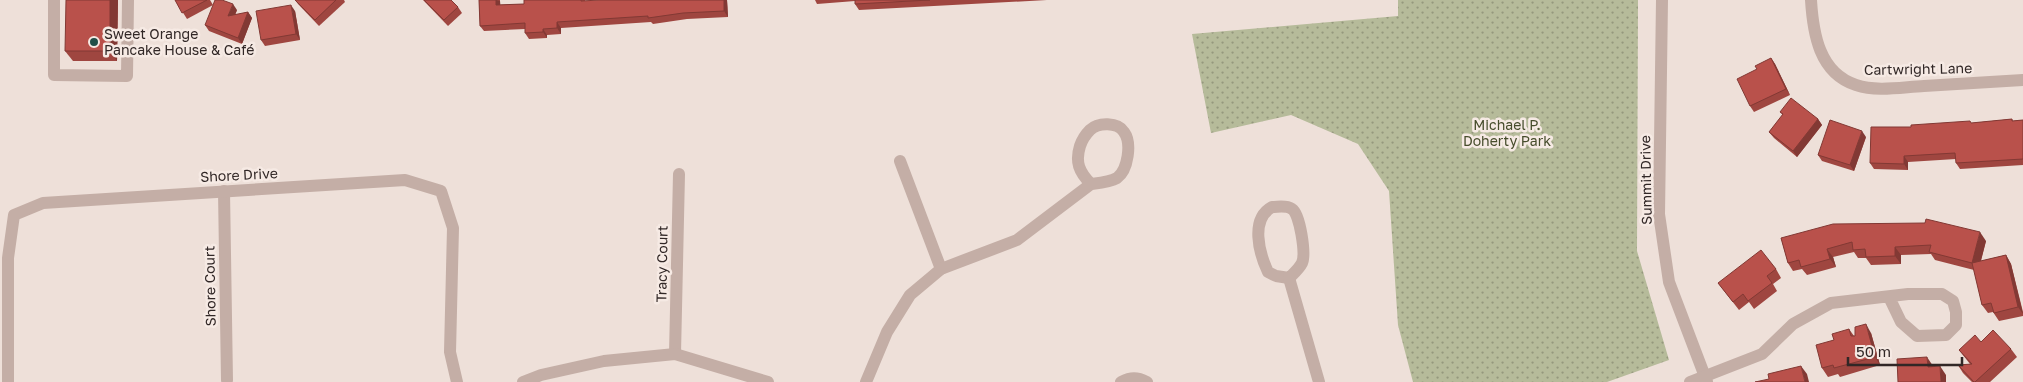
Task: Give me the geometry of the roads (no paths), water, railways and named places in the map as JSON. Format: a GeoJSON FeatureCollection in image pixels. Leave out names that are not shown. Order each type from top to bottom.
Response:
{"type":"FeatureCollection","features":[{"type":"Feature","properties":{"kind":"street"},"geometry":{"type":"LineString","coordinates":[[54,0],[54,75],[127,76],[128,0]]}},
{"type":"Feature","properties":{"kind":"street","name":"Summit Drive"},"geometry":{"type":"LineString","coordinates":[[1662,0],[1659,214],[1669,282],[1706,379]]}},
{"type":"Feature","properties":{"kind":"street","name":"Cartwright Lane"},"geometry":{"type":"LineString","coordinates":[[1812,0],[1813,27],[1821,52],[1832,70],[1844,80],[1856,85],[1872,88],[2023,80]]}},
{"type":"Feature","properties":{"kind":"street"},"geometry":{"type":"LineString","coordinates":[[866,382],[887,332],[910,295],[941,269],[1017,240],[1090,184],[1117,178],[1124,169],[1128,154],[1128,140],[1124,130],[1114,125],[1101,124],[1091,128],[1083,138],[1077,163],[1081,174],[1090,184]]}},
{"type":"Feature","properties":{"kind":"street"},"geometry":{"type":"LineString","coordinates":[[900,161],[941,269]]}},
{"type":"Feature","properties":{"kind":"street","name":"Tracy Court"},"geometry":{"type":"LineString","coordinates":[[676,354],[679,174]]}},
{"type":"Feature","properties":{"kind":"street","name":"Shore Drive"},"geometry":{"type":"LineString","coordinates":[[8,382],[8,258],[14,215],[43,203],[405,180],[441,191],[453,228],[450,352],[457,382]]}},
{"type":"Feature","properties":{"kind":"street","name":"Shore Court"},"geometry":{"type":"LineString","coordinates":[[224,191],[227,380]]}},
{"type":"Feature","properties":{"kind":"street"},"geometry":{"type":"LineString","coordinates":[[1272,207],[1287,207],[1294,210],[1297,216],[1304,255],[1302,263],[1289,278],[1276,276],[1268,272],[1263,263],[1258,228],[1262,215],[1272,207]]}},
{"type":"Feature","properties":{"kind":"street"},"geometry":{"type":"LineString","coordinates":[[1289,278],[1319,382]]}},
{"type":"Feature","properties":{"kind":"street"},"geometry":{"type":"LineString","coordinates":[[1690,382],[1706,379],[1762,354],[1793,324],[1831,304],[1908,294],[1942,294],[1953,302],[1956,312],[1956,325],[1946,335],[1917,336],[1902,322],[1888,297]]}},
{"type":"Feature","properties":{"kind":"street"},"geometry":{"type":"LineString","coordinates":[[523,382],[541,375],[604,361],[676,354],[768,382]]}},
{"type":"Feature","properties":{"kind":"street"},"geometry":{"type":"LineString","coordinates":[[1121,382],[1129,378],[1138,377],[1147,382]]}},
{"type":"Feature","properties":{"kind":"place","name":"Sweet Orange Pancake House & Café"},"geometry":{"type":"Point","coordinates":[94,42]}},
{"type":"Feature","properties":{"kind":"park label","name":"Michael P. Doherty Park"},"geometry":{"type":"Point","coordinates":[1507,134]}}]}
